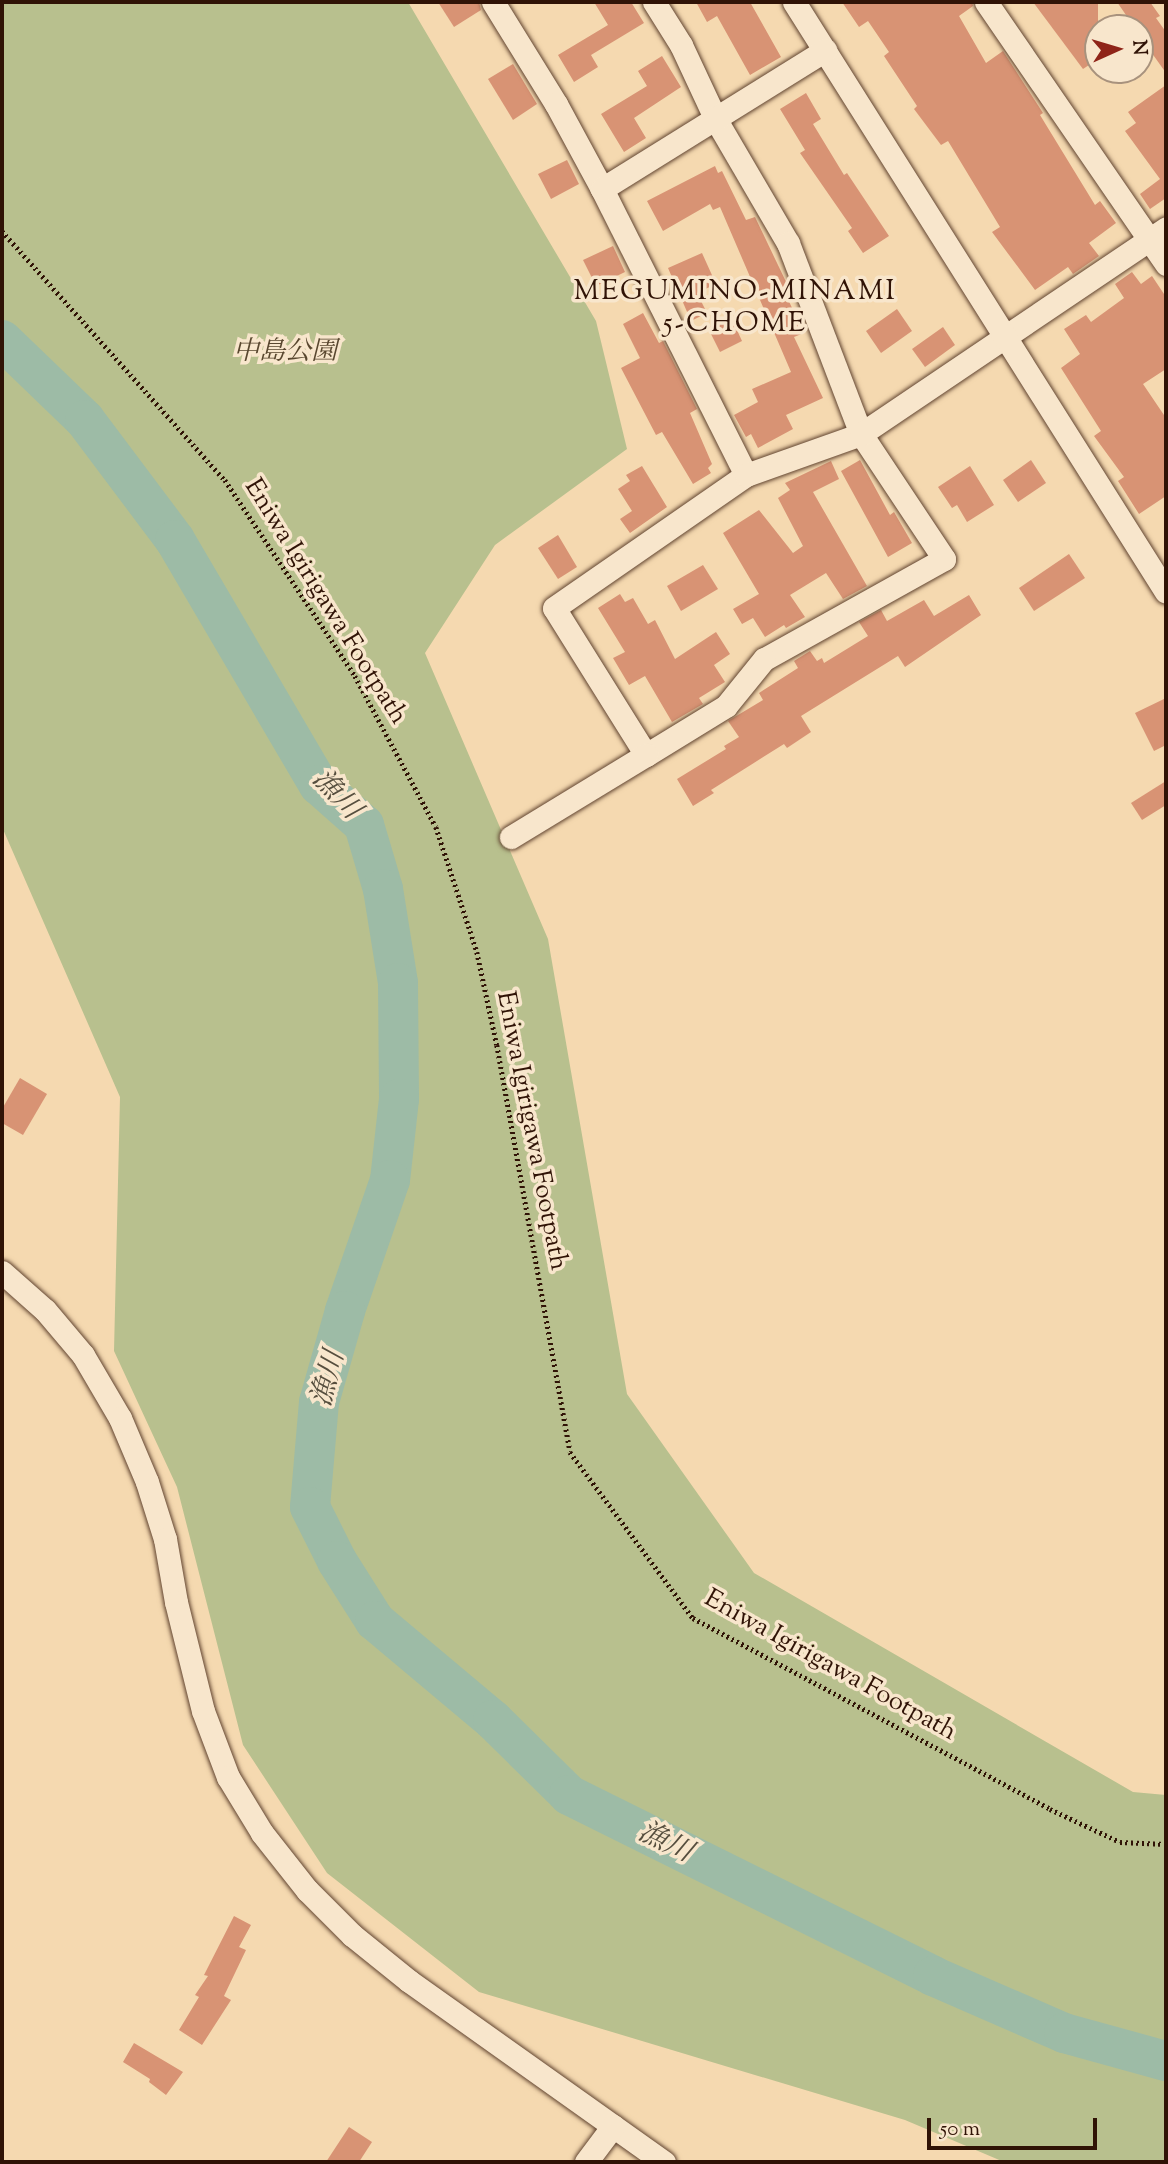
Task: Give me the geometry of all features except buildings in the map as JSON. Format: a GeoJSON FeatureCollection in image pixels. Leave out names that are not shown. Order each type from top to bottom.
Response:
{"type":"FeatureCollection","features":[{"type":"Feature","properties":{"kind":"street"},"geometry":{"type":"LineString","coordinates":[[493,2],[556,104],[602,189],[746,475]]}},
{"type":"Feature","properties":{"kind":"street"},"geometry":{"type":"LineString","coordinates":[[512,837],[726,706],[764,659],[944,559],[861,434],[788,243],[716,120],[681,46],[654,2]]}},
{"type":"Feature","properties":{"kind":"street"},"geometry":{"type":"LineString","coordinates":[[794,2],[1004,338],[1158,562],[1166,592]]}},
{"type":"Feature","properties":{"kind":"street"},"geometry":{"type":"LineString","coordinates":[[986,2],[1158,234],[1166,264]]}},
{"type":"Feature","properties":{"kind":"street"},"geometry":{"type":"LineString","coordinates":[[602,189],[825,50]]}},
{"type":"Feature","properties":{"kind":"street"},"geometry":{"type":"LineString","coordinates":[[646,755],[554,608],[746,475],[861,434],[1158,234]]}},
{"type":"Feature","properties":{"kind":"street"},"geometry":{"type":"LineString","coordinates":[[2,1272],[45,1310],[83,1354],[120,1418],[147,1482],[165,1539],[176,1602],[203,1711],[228,1777],[262,1833],[307,1890],[352,1935],[410,1981],[664,2162]]}},
{"type":"Feature","properties":{"kind":"street"},"geometry":{"type":"LineString","coordinates":[[586,2162],[613,2126]]}},
{"type":"Feature","properties":{"kind":"path","name":"Eniwa Igirigawa Footpath"},"geometry":{"type":"LineString","coordinates":[[2,231],[225,480],[355,676],[436,827],[477,952],[497,1045],[570,1452],[693,1618],[1050,1809],[1121,1842],[1166,1844]]}},
{"type":"Feature","properties":{"kind":"green space","name":"中島公園"},"geometry":{"type":"Polygon","coordinates":[[[2,2],[408,2],[596,321],[627,449],[495,545],[425,653],[548,939],[627,1394],[754,1573],[1133,1792],[1166,1795],[1166,2162],[1004,2162],[905,2120],[479,1992],[327,1873],[243,1745],[177,1487],[114,1351],[120,1097],[2,827],[2,2]]]}},
{"type":"Feature","properties":{"kind":"waterway","name":"漁川"},"geometry":{"type":"LineString","coordinates":[[2,340],[85,420],[175,540],[319,785],[364,825],[383,889],[398,983],[399,1099],[390,1180],[345,1311],[319,1402],[310,1507],[337,1561],[375,1621],[493,1720],[569,1795],[933,1976],[1064,2033],[1166,2061]]}},
{"type":"Feature","properties":{"kind":"district","name":"MEGUMINO-MINAMI 5-CHOME"},"geometry":{"type":"Point","coordinates":[735,308]}}]}
